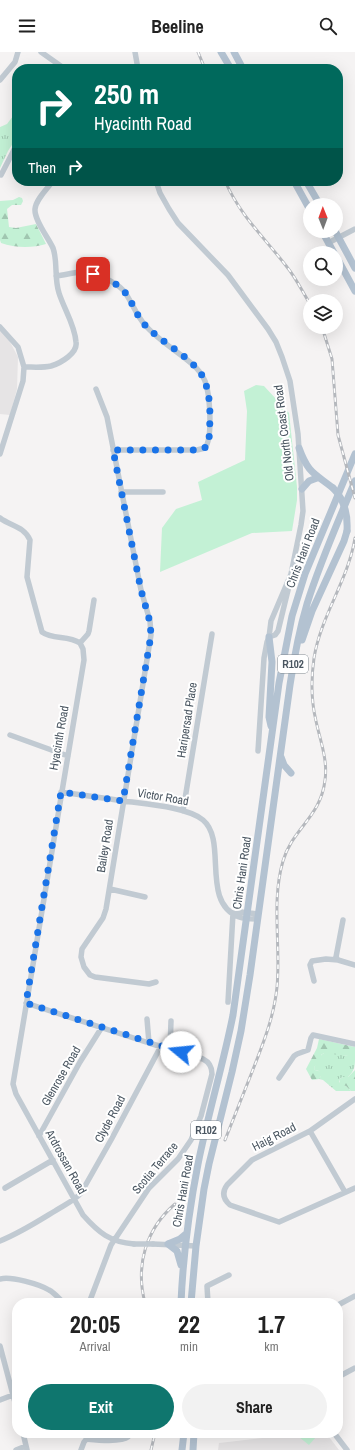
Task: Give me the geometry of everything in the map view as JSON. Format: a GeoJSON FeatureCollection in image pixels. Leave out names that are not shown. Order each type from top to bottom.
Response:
{"type":"FeatureCollection","features":[{"type":"Feature","properties":{"kind":"main road"},"geometry":{"type":"LineString","coordinates":[[221,52],[228,64]]}},
{"type":"Feature","properties":{"kind":"main road"},"geometry":{"type":"LineString","coordinates":[[234,52],[240,64]]}},
{"type":"Feature","properties":{"kind":"main road"},"geometry":{"type":"LineString","coordinates":[[297,186],[303,198]]}},
{"type":"Feature","properties":{"kind":"main road"},"geometry":{"type":"LineString","coordinates":[[309,186],[316,198]]}},
{"type":"Feature","properties":{"kind":"main road"},"geometry":{"type":"LineString","coordinates":[[326,238],[330,246]]}},
{"type":"Feature","properties":{"kind":"main road"},"geometry":{"type":"LineString","coordinates":[[339,238],[355,268]]}},
{"type":"Feature","properties":{"kind":"main road"},"geometry":{"type":"LineString","coordinates":[[343,269],[355,290]]}},
{"type":"Feature","properties":{"kind":"main road"},"geometry":{"type":"LineString","coordinates":[[295,656],[312,611],[339,553],[347,531],[346,511],[342,499],[333,488],[317,478],[306,466],[299,448]]}},
{"type":"Feature","properties":{"kind":"main road","name":"Chris Hani Road"},"geometry":{"type":"LineString","coordinates":[[181,1298],[186,1234],[198,1163],[233,1015],[283,660],[296,603],[305,574],[355,454]]}},
{"type":"Feature","properties":{"kind":"main road"},"geometry":{"type":"LineString","coordinates":[[302,489],[309,481],[317,478]]}},
{"type":"Feature","properties":{"kind":"main road","name":"Chris Hani Road"},"geometry":{"type":"LineString","coordinates":[[191,1298],[200,1211],[209,1164],[241,1031],[295,656],[302,623],[314,583],[355,481]]}},
{"type":"Feature","properties":{"kind":"main road"},"geometry":{"type":"LineString","coordinates":[[269,638],[272,662],[270,717],[272,736]]}},
{"type":"Feature","properties":{"kind":"main road"},"geometry":{"type":"LineString","coordinates":[[281,755],[284,765],[290,772]]}},
{"type":"Feature","properties":{"kind":"main road"},"geometry":{"type":"LineString","coordinates":[[183,1271],[177,1251],[168,1244],[180,1239],[186,1234]]}},
{"type":"Feature","properties":{"kind":"main road"},"geometry":{"type":"LineString","coordinates":[[182,1450],[183,1438]]}},
{"type":"Feature","properties":{"kind":"main road"},"geometry":{"type":"LineString","coordinates":[[193,1450],[194,1438]]}},
{"type":"Feature","properties":{"kind":"street"},"geometry":{"type":"LineString","coordinates":[[13,64],[18,52]]}},
{"type":"Feature","properties":{"kind":"street"},"geometry":{"type":"LineString","coordinates":[[41,52],[56,64]]}},
{"type":"Feature","properties":{"kind":"street"},"geometry":{"type":"LineString","coordinates":[[135,52],[137,64]]}},
{"type":"Feature","properties":{"kind":"street"},"geometry":{"type":"LineString","coordinates":[[0,80],[12,66]]}},
{"type":"Feature","properties":{"kind":"street"},"geometry":{"type":"LineString","coordinates":[[1,175],[12,154]]}},
{"type":"Feature","properties":{"kind":"street"},"geometry":{"type":"LineString","coordinates":[[24,367],[52,366],[70,354],[76,347],[76,340],[59,292],[54,251],[39,222],[35,210],[40,198],[49,186]]}},
{"type":"Feature","properties":{"kind":"street","name":"Old North Coast Road"},"geometry":{"type":"LineString","coordinates":[[158,186],[163,198],[178,223],[228,275],[276,342],[287,368],[290,381],[299,448],[303,511],[287,597],[278,631],[269,638],[267,642],[264,658],[258,751]]}},
{"type":"Feature","properties":{"kind":"street"},"geometry":{"type":"LineString","coordinates":[[343,232],[355,229]]}},
{"type":"Feature","properties":{"kind":"street"},"geometry":{"type":"LineString","coordinates":[[328,242],[332,238]]}},
{"type":"Feature","properties":{"kind":"street"},"geometry":{"type":"LineString","coordinates":[[56,276],[80,272],[88,273],[114,283],[120,287],[129,298],[138,316],[146,327],[192,364],[198,370],[205,382],[208,392],[209,408],[209,440],[205,448],[197,450],[113,450]]}},
{"type":"Feature","properties":{"kind":"street"},"geometry":{"type":"LineString","coordinates":[[0,327],[18,347],[24,367],[23,381],[0,454]]}},
{"type":"Feature","properties":{"kind":"street","name":"Bailey Road"},"geometry":{"type":"LineString","coordinates":[[96,389],[107,417],[142,596],[151,628],[110,889],[103,918],[82,949],[81,957],[84,967],[90,975],[102,979],[149,984],[156,982]]}},
{"type":"Feature","properties":{"kind":"street"},"geometry":{"type":"LineString","coordinates":[[121,492],[163,492]]}},
{"type":"Feature","properties":{"kind":"street"},"geometry":{"type":"LineString","coordinates":[[0,518],[21,528],[28,535],[30,540],[27,577],[42,632],[50,636],[69,637],[80,643],[89,631],[94,600]]}},
{"type":"Feature","properties":{"kind":"street","name":"Haripersad Place"},"geometry":{"type":"LineString","coordinates":[[183,811],[212,634]]}},
{"type":"Feature","properties":{"kind":"street","name":"Hyacinth Road"},"geometry":{"type":"LineString","coordinates":[[26,1003],[84,660],[83,649],[80,643]]}},
{"type":"Feature","properties":{"kind":"street"},"geometry":{"type":"LineString","coordinates":[[10,735],[68,756]]}},
{"type":"Feature","properties":{"kind":"street","name":"Victor Road"},"geometry":{"type":"LineString","coordinates":[[61,792],[183,811],[199,816],[210,828],[213,839],[216,876],[225,907],[234,913]]}},
{"type":"Feature","properties":{"kind":"street"},"geometry":{"type":"LineString","coordinates":[[110,889],[145,897]]}},
{"type":"Feature","properties":{"kind":"street"},"geometry":{"type":"LineString","coordinates":[[228,1002],[234,913],[240,917],[248,915],[258,916]]}},
{"type":"Feature","properties":{"kind":"street"},"geometry":{"type":"LineString","coordinates":[[338,960],[336,956],[336,949],[343,920]]}},
{"type":"Feature","properties":{"kind":"street"},"geometry":{"type":"LineString","coordinates":[[314,981],[310,965],[312,961],[326,959],[338,960],[355,965]]}},
{"type":"Feature","properties":{"kind":"street"},"geometry":{"type":"LineString","coordinates":[[26,1003],[170,1049],[171,1021]]}},
{"type":"Feature","properties":{"kind":"street","name":"Ardrossan Road"},"geometry":{"type":"LineString","coordinates":[[26,1003],[13,1084],[16,1094],[81,1211],[90,1223],[106,1236],[114,1240],[134,1244],[196,1246]]}},
{"type":"Feature","properties":{"kind":"street"},"geometry":{"type":"LineString","coordinates":[[147,1019],[149,1043]]}},
{"type":"Feature","properties":{"kind":"street","name":"Glenrose Road"},"geometry":{"type":"LineString","coordinates":[[39,1136],[80,1062],[102,1027]]}},
{"type":"Feature","properties":{"kind":"street"},"geometry":{"type":"LineString","coordinates":[[279,1078],[296,1054],[308,1050],[312,1036],[316,1034],[355,1044]]}},
{"type":"Feature","properties":{"kind":"street","name":"Clyde Road"},"geometry":{"type":"LineString","coordinates":[[0,1240],[21,1231],[74,1199],[81,1193],[161,1046]]}},
{"type":"Feature","properties":{"kind":"street","name":"Scotia Terrace"},"geometry":{"type":"LineString","coordinates":[[91,1298],[105,1258],[114,1240],[149,1188],[178,1159],[190,1140],[201,1116],[212,1074],[211,1066],[206,1061],[170,1049]]}},
{"type":"Feature","properties":{"kind":"street","name":"Haig Road"},"geometry":{"type":"LineString","coordinates":[[345,1192],[279,1222],[232,1206],[225,1200],[224,1195],[224,1190],[250,1162],[310,1131],[355,1099]]}},
{"type":"Feature","properties":{"kind":"street"},"geometry":{"type":"LineString","coordinates":[[310,1131],[345,1192],[355,1188]]}},
{"type":"Feature","properties":{"kind":"street"},"geometry":{"type":"LineString","coordinates":[[5,1188],[53,1160]]}},
{"type":"Feature","properties":{"kind":"street"},"geometry":{"type":"LineString","coordinates":[[208,1298],[207,1287],[229,1275]]}},
{"type":"Feature","properties":{"kind":"street"},"geometry":{"type":"LineString","coordinates":[[0,1279],[10,1278],[44,1288],[52,1292],[59,1298]]}},
{"type":"Feature","properties":{"kind":"street"},"geometry":{"type":"LineString","coordinates":[[343,1302],[355,1296]]}},
{"type":"Feature","properties":{"kind":"street"},"geometry":{"type":"LineString","coordinates":[[0,1346],[2,1366],[12,1392]]}},
{"type":"Feature","properties":{"kind":"street"},"geometry":{"type":"LineString","coordinates":[[343,1374],[355,1368]]}},
{"type":"Feature","properties":{"kind":"street"},"geometry":{"type":"LineString","coordinates":[[0,1400],[12,1395]]}},
{"type":"Feature","properties":{"kind":"street"},"geometry":{"type":"LineString","coordinates":[[16,1450],[27,1448],[24,1438]]}},
{"type":"Feature","properties":{"kind":"street"},"geometry":{"type":"LineString","coordinates":[[81,1450],[86,1439],[120,1440],[126,1438]]}},
{"type":"Feature","properties":{"kind":"street"},"geometry":{"type":"LineString","coordinates":[[338,1438],[347,1450]]}},
{"type":"Feature","properties":{"kind":"shaded area"},"geometry":{"type":"Polygon","coordinates":[[[0,330],[9,340],[18,357],[17,389],[10,415],[0,414],[0,330]]]}},
{"type":"Feature","properties":{"kind":"shaded area"},"geometry":{"type":"Polygon","coordinates":[[[262,1438],[330,1438],[339,1450],[218,1450],[219,1443],[262,1438]]]}},
{"type":"Feature","properties":{"kind":"green space"},"geometry":{"type":"Polygon","coordinates":[[[12,117],[12,145],[0,168],[0,127],[7,124],[12,117]]]}},
{"type":"Feature","properties":{"kind":"green space"},"geometry":{"type":"Polygon","coordinates":[[[19,197],[22,198],[23,201],[21,205],[12,205],[7,209],[9,227],[16,228],[36,224],[46,244],[24,247],[1,243],[0,201],[13,200],[19,197]]]}},
{"type":"Feature","properties":{"kind":"green space"},"geometry":{"type":"Polygon","coordinates":[[[256,385],[264,386],[289,413],[297,487],[297,500],[292,531],[252,533],[160,572],[162,528],[176,509],[202,500],[198,482],[245,460],[247,411],[244,391],[256,385]]]}},
{"type":"Feature","properties":{"kind":"green space"},"geometry":{"type":"Polygon","coordinates":[[[319,1039],[355,1047],[355,1056],[324,1053],[321,1055],[321,1063],[314,1068],[315,1070],[322,1072],[321,1076],[319,1079],[312,1080],[306,1069],[317,1048],[319,1039]]]}},
{"type":"Feature","properties":{"kind":"green space"},"geometry":{"type":"Polygon","coordinates":[[[327,1052],[355,1056],[355,1065],[352,1072],[348,1077],[339,1079],[339,1082],[351,1091],[336,1091],[323,1080],[319,1079],[321,1076],[319,1071],[315,1070],[314,1068],[321,1056],[327,1052]]]}},
{"type":"Feature","properties":{"kind":"green space"},"geometry":{"type":"Polygon","coordinates":[[[355,1070],[355,1091],[351,1091],[346,1086],[340,1084],[339,1079],[348,1077],[355,1070]]]}},
{"type":"Feature","properties":{"kind":"green space"},"geometry":{"type":"Polygon","coordinates":[[[300,1438],[315,1438],[309,1445],[300,1438]]]}},
{"type":"Feature","properties":{"kind":"railway"},"geometry":{"type":"LineString","coordinates":[[198,52],[203,64]]}},
{"type":"Feature","properties":{"kind":"railway"},"geometry":{"type":"LineString","coordinates":[[227,186],[238,205],[253,226],[290,271],[304,294]]}},
{"type":"Feature","properties":{"kind":"railway"},"geometry":{"type":"LineString","coordinates":[[324,334],[332,359],[338,435],[355,498]]}},
{"type":"Feature","properties":{"kind":"railway"},"geometry":{"type":"LineString","coordinates":[[225,1140],[268,1030],[276,998],[278,971],[277,908],[279,876],[283,861],[293,840],[318,804],[325,780],[326,773],[323,750],[312,697],[312,674],[317,642],[347,569],[355,538]]}},
{"type":"Feature","properties":{"kind":"railway"},"geometry":{"type":"LineString","coordinates":[[144,1298],[141,1275],[145,1249],[150,1236],[157,1225],[175,1204]]}},
{"type":"Feature","properties":{"kind":"railway"},"geometry":{"type":"LineString","coordinates":[[151,1450],[154,1438]]}},
{"type":"Feature","properties":{"kind":"route"},"geometry":{"type":"LineString","coordinates":[[93,274],[120,287],[129,298],[138,316],[146,327],[192,364],[202,375],[209,400],[209,440],[207,446],[202,450],[113,450],[141,590],[150,622],[151,635],[123,801],[61,792],[26,1003],[181,1052]]}}]}
